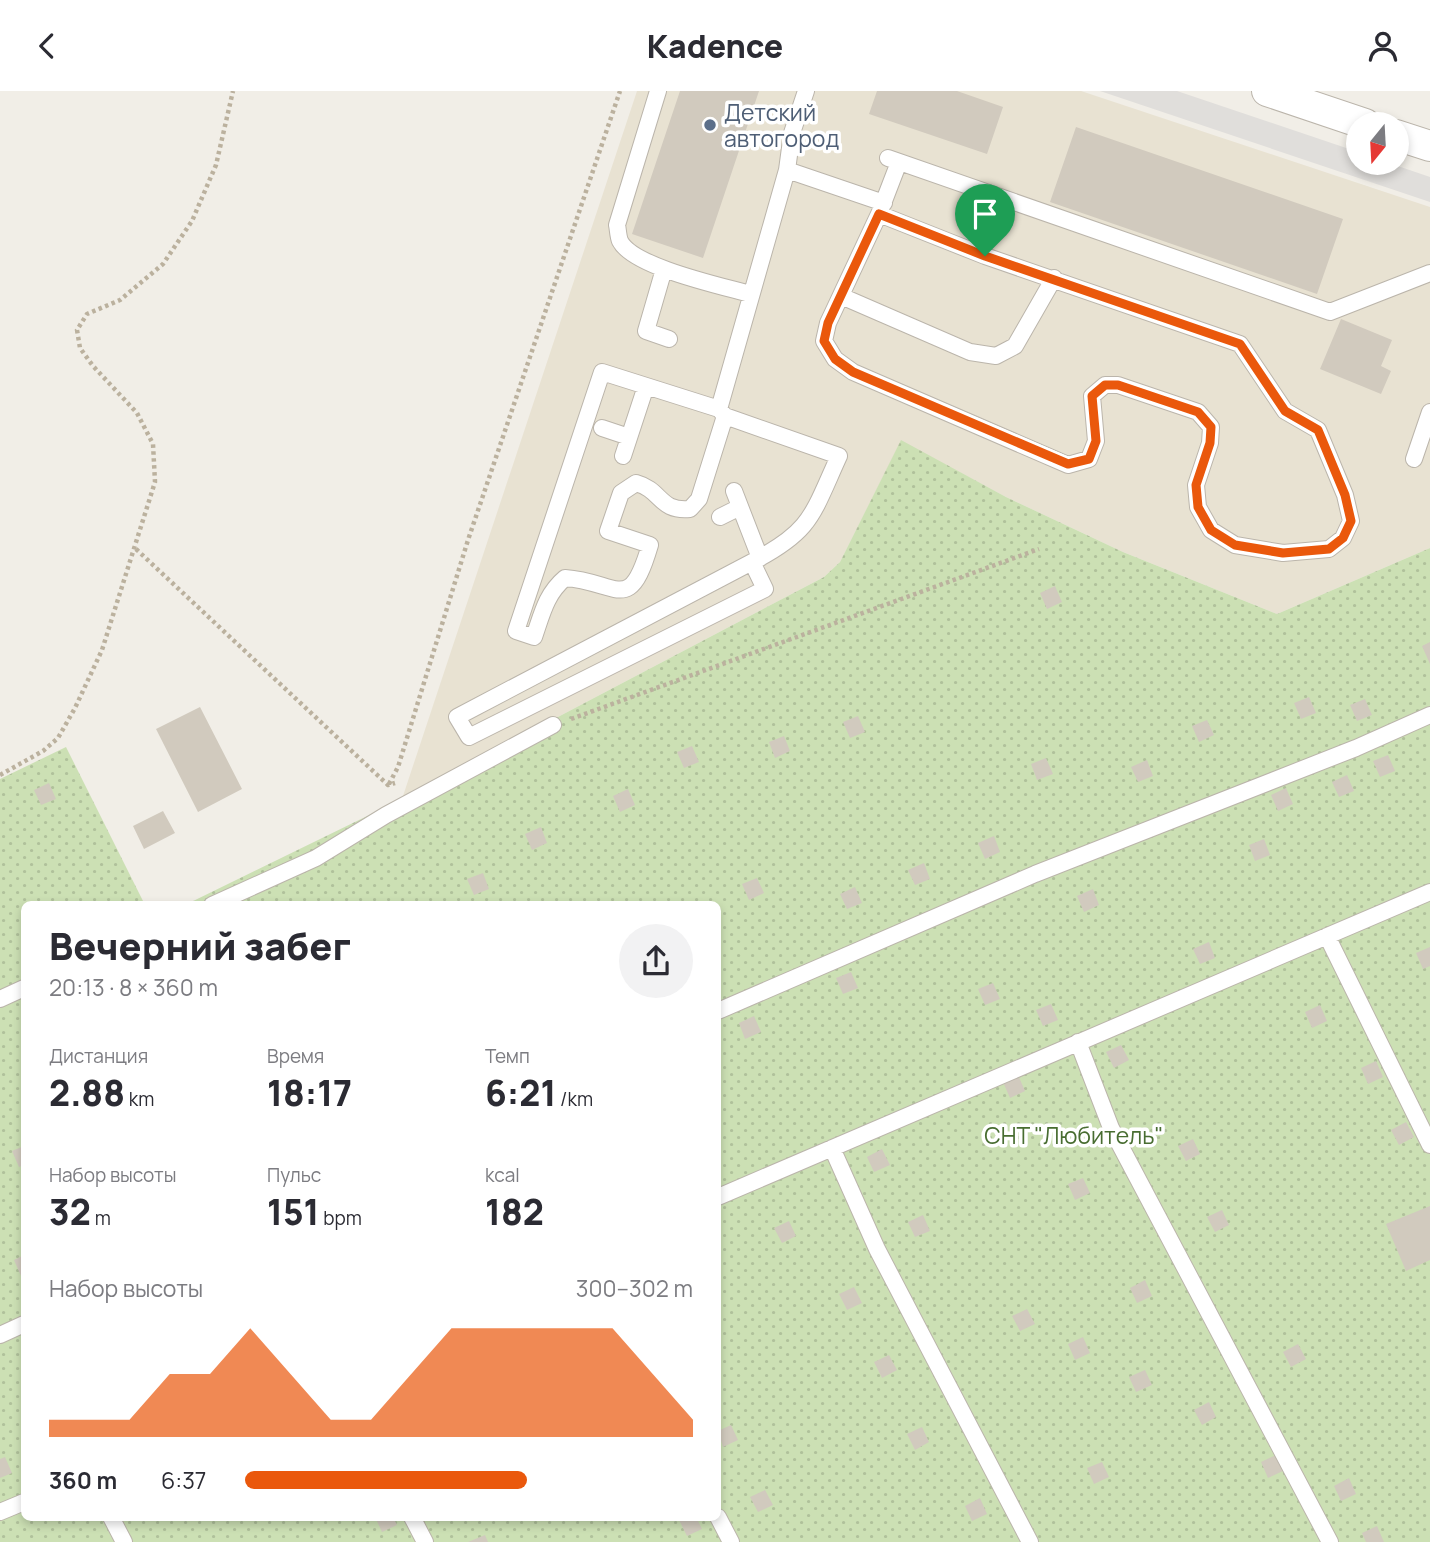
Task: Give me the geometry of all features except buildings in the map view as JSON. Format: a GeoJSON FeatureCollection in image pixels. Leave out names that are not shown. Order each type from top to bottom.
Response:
{"type":"FeatureCollection","features":[{"type":"Feature","properties":{"kind":"street"},"geometry":{"type":"LineString","coordinates":[[1267,91],[1346,118]]}},
{"type":"Feature","properties":{"kind":"street"},"geometry":{"type":"LineString","coordinates":[[1409,139],[1430,146]]}},
{"type":"Feature","properties":{"kind":"lane"},"geometry":{"type":"LineString","coordinates":[[658,91],[617,225],[620,241],[629,251],[664,269],[750,294]]}},
{"type":"Feature","properties":{"kind":"lane"},"geometry":{"type":"LineString","coordinates":[[734,491],[740,507],[756,560],[765,589],[469,737],[457,717],[756,560],[804,529],[839,456],[722,412],[602,372],[516,631],[534,637],[546,600],[553,588],[565,578],[582,579],[618,590],[631,588],[642,576],[650,545],[608,531],[621,492],[636,484],[649,487],[666,506],[678,510],[690,509],[699,499],[722,412],[750,294],[787,170],[792,133],[806,91]]}},
{"type":"Feature","properties":{"kind":"lane"},"geometry":{"type":"LineString","coordinates":[[1409,134],[1430,135]]}},
{"type":"Feature","properties":{"kind":"lane"},"geometry":{"type":"LineString","coordinates":[[787,170],[882,209],[985,256],[1240,344],[1285,411],[1318,430],[1345,495],[1351,521],[1343,538],[1329,549],[1283,553],[1235,545],[1211,530],[1198,507],[1196,485],[1210,443],[1211,427],[1198,412],[1118,385],[1105,385],[1092,396],[1096,441],[1089,459],[1068,464],[853,372],[835,359],[824,341],[841,296],[882,209],[893,160],[1330,311],[1430,273]]}},
{"type":"Feature","properties":{"kind":"lane"},"geometry":{"type":"LineString","coordinates":[[664,269],[646,331],[670,339]]}},
{"type":"Feature","properties":{"kind":"lane"},"geometry":{"type":"LineString","coordinates":[[841,296],[970,352],[996,356],[1015,346],[1054,278]]}},
{"type":"Feature","properties":{"kind":"lane"},"geometry":{"type":"LineString","coordinates":[[623,456],[646,386]]}},
{"type":"Feature","properties":{"kind":"lane"},"geometry":{"type":"LineString","coordinates":[[1414,459],[1430,412]]}},
{"type":"Feature","properties":{"kind":"lane"},"geometry":{"type":"LineString","coordinates":[[602,428],[629,437]]}},
{"type":"Feature","properties":{"kind":"lane"},"geometry":{"type":"LineString","coordinates":[[720,516],[740,507]]}},
{"type":"Feature","properties":{"kind":"lane"},"geometry":{"type":"LineString","coordinates":[[721,1010],[1035,874],[1356,748],[1430,715]]}},
{"type":"Feature","properties":{"kind":"lane"},"geometry":{"type":"LineString","coordinates":[[221,901],[316,858],[386,815],[553,726]]}},
{"type":"Feature","properties":{"kind":"lane"},"geometry":{"type":"LineString","coordinates":[[721,1196],[1430,892]]}},
{"type":"Feature","properties":{"kind":"lane"},"geometry":{"type":"LineString","coordinates":[[1326,936],[1430,1145]]}},
{"type":"Feature","properties":{"kind":"lane"},"geometry":{"type":"LineString","coordinates":[[0,999],[21,989]]}},
{"type":"Feature","properties":{"kind":"lane"},"geometry":{"type":"LineString","coordinates":[[1078,1042],[1111,1128],[1330,1542]]}},
{"type":"Feature","properties":{"kind":"lane"},"geometry":{"type":"LineString","coordinates":[[832,1148],[877,1249],[1030,1542]]}},
{"type":"Feature","properties":{"kind":"lane"},"geometry":{"type":"LineString","coordinates":[[0,1335],[21,1325]]}},
{"type":"Feature","properties":{"kind":"lane"},"geometry":{"type":"LineString","coordinates":[[0,1513],[21,1503]]}},
{"type":"Feature","properties":{"kind":"lane"},"geometry":{"type":"LineString","coordinates":[[113,1521],[124,1542]]}},
{"type":"Feature","properties":{"kind":"lane"},"geometry":{"type":"LineString","coordinates":[[414,1521],[425,1542]]}},
{"type":"Feature","properties":{"kind":"lane"},"geometry":{"type":"LineString","coordinates":[[720,1521],[731,1542]]}},
{"type":"Feature","properties":{"kind":"path"},"geometry":{"type":"LineString","coordinates":[[0,775],[43,751],[58,738],[75,708],[102,650],[155,482],[153,444],[137,413],[80,348],[77,330],[87,314],[120,300],[163,264],[184,232],[216,165],[233,91]]}},
{"type":"Feature","properties":{"kind":"path"},"geometry":{"type":"LineString","coordinates":[[388,785],[398,767],[468,540],[620,91]]}},
{"type":"Feature","properties":{"kind":"shaded area"},"geometry":{"type":"Polygon","coordinates":[[[637,91],[1081,91],[1430,207],[1430,548],[1277,614],[1123,552],[1006,497],[901,441],[840,562],[824,577],[402,799],[637,91]]]}},
{"type":"Feature","properties":{"kind":"shaded area"},"geometry":{"type":"Polygon","coordinates":[[[1100,91],[1177,91],[1346,148],[1346,174],[1100,91]]]}},
{"type":"Feature","properties":{"kind":"shaded area"},"geometry":{"type":"Polygon","coordinates":[[[1409,170],[1430,177],[1430,202],[1350,175],[1409,175],[1409,170]]]}},
{"type":"Feature","properties":{"kind":"green space","name":"СНТ \"Любитель\""},"geometry":{"type":"Polygon","coordinates":[[[901,440],[1006,497],[1123,552],[1277,614],[1430,548],[1430,1542],[0,1542],[0,779],[66,747],[143,901],[21,901],[21,1521],[721,1521],[721,901],[193,901],[402,799],[824,577],[840,562],[901,440]]]}},
{"type":"Feature","properties":{"kind":"place","name":"Детский автогород"},"geometry":{"type":"Point","coordinates":[710,125]}},
{"type":"Feature","properties":{"kind":"route"},"geometry":{"type":"LineString","coordinates":[[879,214],[985,256],[1240,344],[1285,411],[1318,430],[1345,495],[1351,521],[1343,538],[1329,549],[1302,554],[1283,553],[1235,545],[1211,530],[1198,507],[1196,485],[1210,443],[1211,427],[1198,412],[1118,385],[1105,385],[1092,396],[1096,441],[1089,459],[1068,464],[853,372],[835,359],[824,341],[828,323],[879,214]]}}]}
